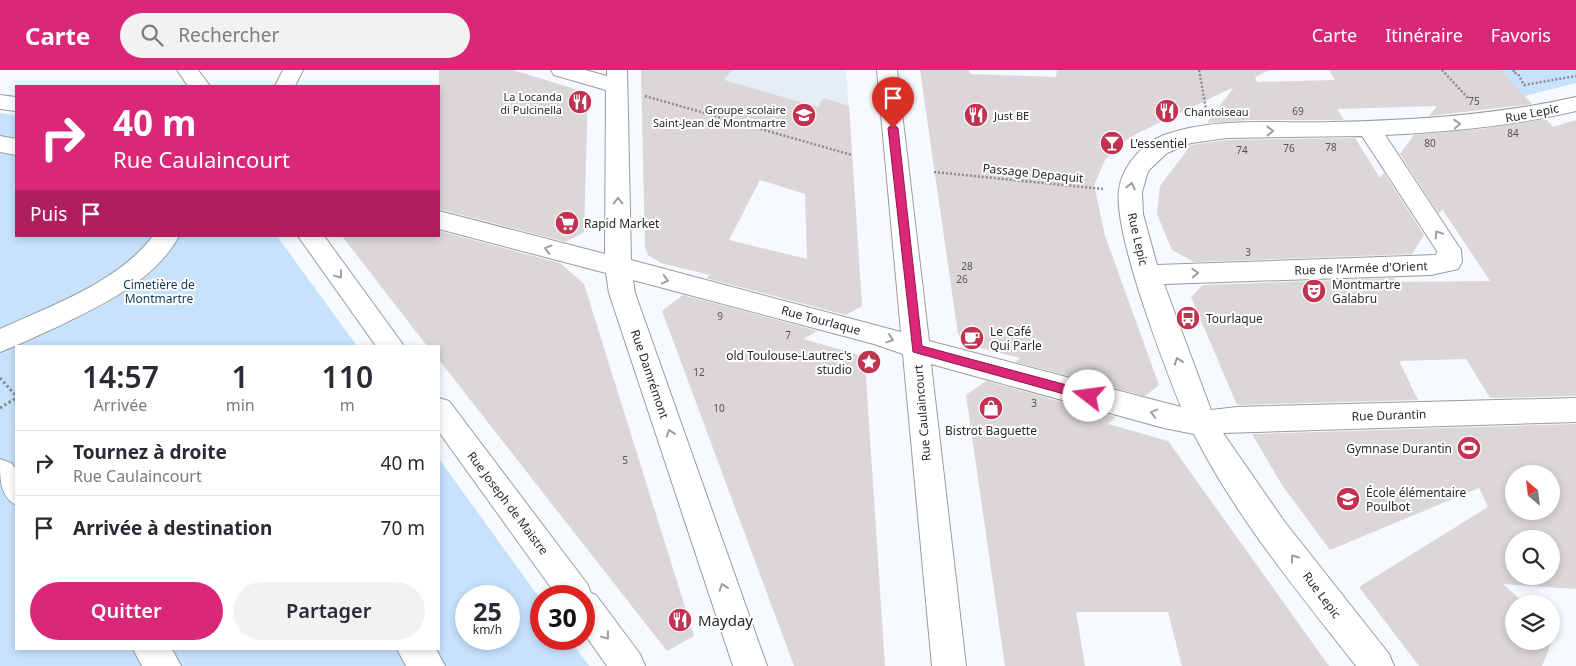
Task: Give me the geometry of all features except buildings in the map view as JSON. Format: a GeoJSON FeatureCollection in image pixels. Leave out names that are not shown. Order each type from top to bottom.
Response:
{"type":"FeatureCollection","features":[{"type":"Feature","properties":{"kind":"street"},"geometry":{"type":"LineString","coordinates":[[187,70],[198,85]]}},
{"type":"Feature","properties":{"kind":"street"},"geometry":{"type":"LineString","coordinates":[[286,85],[293,70]]}},
{"type":"Feature","properties":{"kind":"street"},"geometry":{"type":"LineString","coordinates":[[561,70],[617,78]]}},
{"type":"Feature","properties":{"kind":"street","name":"Rue Caulaincourt"},"geometry":{"type":"LineString","coordinates":[[887,70],[917,349],[917,376],[949,666]]}},
{"type":"Feature","properties":{"kind":"street","name":"Rue Damrémont"},"geometry":{"type":"LineString","coordinates":[[617,78],[618,268],[622,293],[750,666]]}},
{"type":"Feature","properties":{"kind":"street"},"geometry":{"type":"LineString","coordinates":[[0,102],[15,104]]}},
{"type":"Feature","properties":{"kind":"street","name":"Rue Lepic"},"geometry":{"type":"LineString","coordinates":[[1377,666],[1280,539],[1216,448],[1201,423],[1147,275],[1131,212],[1129,193],[1131,182],[1144,160],[1158,147],[1190,136],[1210,132],[1369,128],[1488,121],[1538,114],[1576,104]]}},
{"type":"Feature","properties":{"kind":"street","name":"Rue de l'Armée d'Orient"},"geometry":{"type":"LineString","coordinates":[[1147,275],[1431,266],[1449,262],[1449,250],[1369,128]]}},
{"type":"Feature","properties":{"kind":"street"},"geometry":{"type":"LineString","coordinates":[[0,144],[15,146]]}},
{"type":"Feature","properties":{"kind":"street","name":"Rue Tourlaque"},"geometry":{"type":"LineString","coordinates":[[440,220],[876,334],[956,361],[1145,411],[1201,423]]}},
{"type":"Feature","properties":{"kind":"street"},"geometry":{"type":"LineString","coordinates":[[0,340],[59,313],[123,278],[159,250],[166,237]]}},
{"type":"Feature","properties":{"kind":"street"},"geometry":{"type":"LineString","coordinates":[[311,237],[391,345]]}},
{"type":"Feature","properties":{"kind":"street","name":"Rue Durantin"},"geometry":{"type":"LineString","coordinates":[[1201,423],[1237,419],[1576,410]]}},
{"type":"Feature","properties":{"kind":"street","name":"Rue Joseph de Maistre"},"geometry":{"type":"LineString","coordinates":[[440,411],[568,585]]}},
{"type":"Feature","properties":{"kind":"street"},"geometry":{"type":"LineString","coordinates":[[0,472],[15,490]]}},
{"type":"Feature","properties":{"kind":"street"},"geometry":{"type":"LineString","coordinates":[[595,621],[628,666]]}},
{"type":"Feature","properties":{"kind":"street"},"geometry":{"type":"LineString","coordinates":[[151,650],[164,666]]}},
{"type":"Feature","properties":{"kind":"street"},"geometry":{"type":"LineString","coordinates":[[415,650],[428,666]]}},
{"type":"Feature","properties":{"kind":"path"},"geometry":{"type":"LineString","coordinates":[[1199,70],[1205,102]]}},
{"type":"Feature","properties":{"kind":"path"},"geometry":{"type":"LineString","coordinates":[[1442,70],[1446,73]]}},
{"type":"Feature","properties":{"kind":"path"},"geometry":{"type":"LineString","coordinates":[[1514,70],[1513,72],[1518,74],[1524,84],[1530,85],[1576,76]]}},
{"type":"Feature","properties":{"kind":"path"},"geometry":{"type":"LineString","coordinates":[[642,95],[852,155]]}},
{"type":"Feature","properties":{"kind":"path","name":"Passage Depaquit"},"geometry":{"type":"LineString","coordinates":[[934,172],[1129,193]]}},
{"type":"Feature","properties":{"kind":"path"},"geometry":{"type":"LineString","coordinates":[[0,378],[15,396]]}},
{"type":"Feature","properties":{"kind":"path"},"geometry":{"type":"LineString","coordinates":[[0,408],[15,398]]}},
{"type":"Feature","properties":{"kind":"shaded area","name":"Groupe scolaire Saint-Jean de Montmartre"},"geometry":{"type":"Polygon","coordinates":[[[641,70],[846,70],[851,142],[641,81],[641,70]]]}},
{"type":"Feature","properties":{"kind":"green space"},"geometry":{"type":"Polygon","coordinates":[[[1502,70],[1576,70],[1576,83],[1525,96],[1502,70]]]}},
{"type":"Feature","properties":{"kind":"green space","name":"Cimetière de Montmartre"},"geometry":{"type":"Polygon","coordinates":[[[0,113],[15,115],[15,237],[278,237],[356,345],[15,345],[15,650],[440,650],[440,460],[530,585],[530,650],[577,650],[589,666],[0,666],[0,113]]]}},
{"type":"Feature","properties":{"kind":"place","name":"La Locanda di Pulcinella"},"geometry":{"type":"Point","coordinates":[580,102]}},
{"type":"Feature","properties":{"kind":"place","name":"Chantoiseau"},"geometry":{"type":"Point","coordinates":[1167,111]}},
{"type":"Feature","properties":{"kind":"place","name":"Groupe scolaire Saint-Jean de Montmartre"},"geometry":{"type":"Point","coordinates":[804,115]}},
{"type":"Feature","properties":{"kind":"place","name":"Just BE"},"geometry":{"type":"Point","coordinates":[976,115]}},
{"type":"Feature","properties":{"kind":"place","name":"L'essentiel"},"geometry":{"type":"Point","coordinates":[1112,143]}},
{"type":"Feature","properties":{"kind":"place","name":"Rapid Market"},"geometry":{"type":"Point","coordinates":[567,223]}},
{"type":"Feature","properties":{"kind":"place","name":"Montmartre Galabru"},"geometry":{"type":"Point","coordinates":[1314,291]}},
{"type":"Feature","properties":{"kind":"place","name":"Tourlaque"},"geometry":{"type":"Point","coordinates":[1188,318]}},
{"type":"Feature","properties":{"kind":"place","name":"Le Café Qui Parle"},"geometry":{"type":"Point","coordinates":[972,338]}},
{"type":"Feature","properties":{"kind":"place","name":"old Toulouse-Lautrec's studio"},"geometry":{"type":"Point","coordinates":[869,362]}},
{"type":"Feature","properties":{"kind":"place","name":"Bistrot Baguette"},"geometry":{"type":"Point","coordinates":[991,408]}},
{"type":"Feature","properties":{"kind":"place","name":"Gymnase Durantin"},"geometry":{"type":"Point","coordinates":[1469,448]}},
{"type":"Feature","properties":{"kind":"place","name":"École élémentaire Poulbot"},"geometry":{"type":"Point","coordinates":[1348,499]}},
{"type":"Feature","properties":{"kind":"place","name":"Mayday"},"geometry":{"type":"Point","coordinates":[680,620]}},
{"type":"Feature","properties":{"kind":"route"},"geometry":{"type":"LineString","coordinates":[[893,128],[917,349],[1089,396]]}}]}
